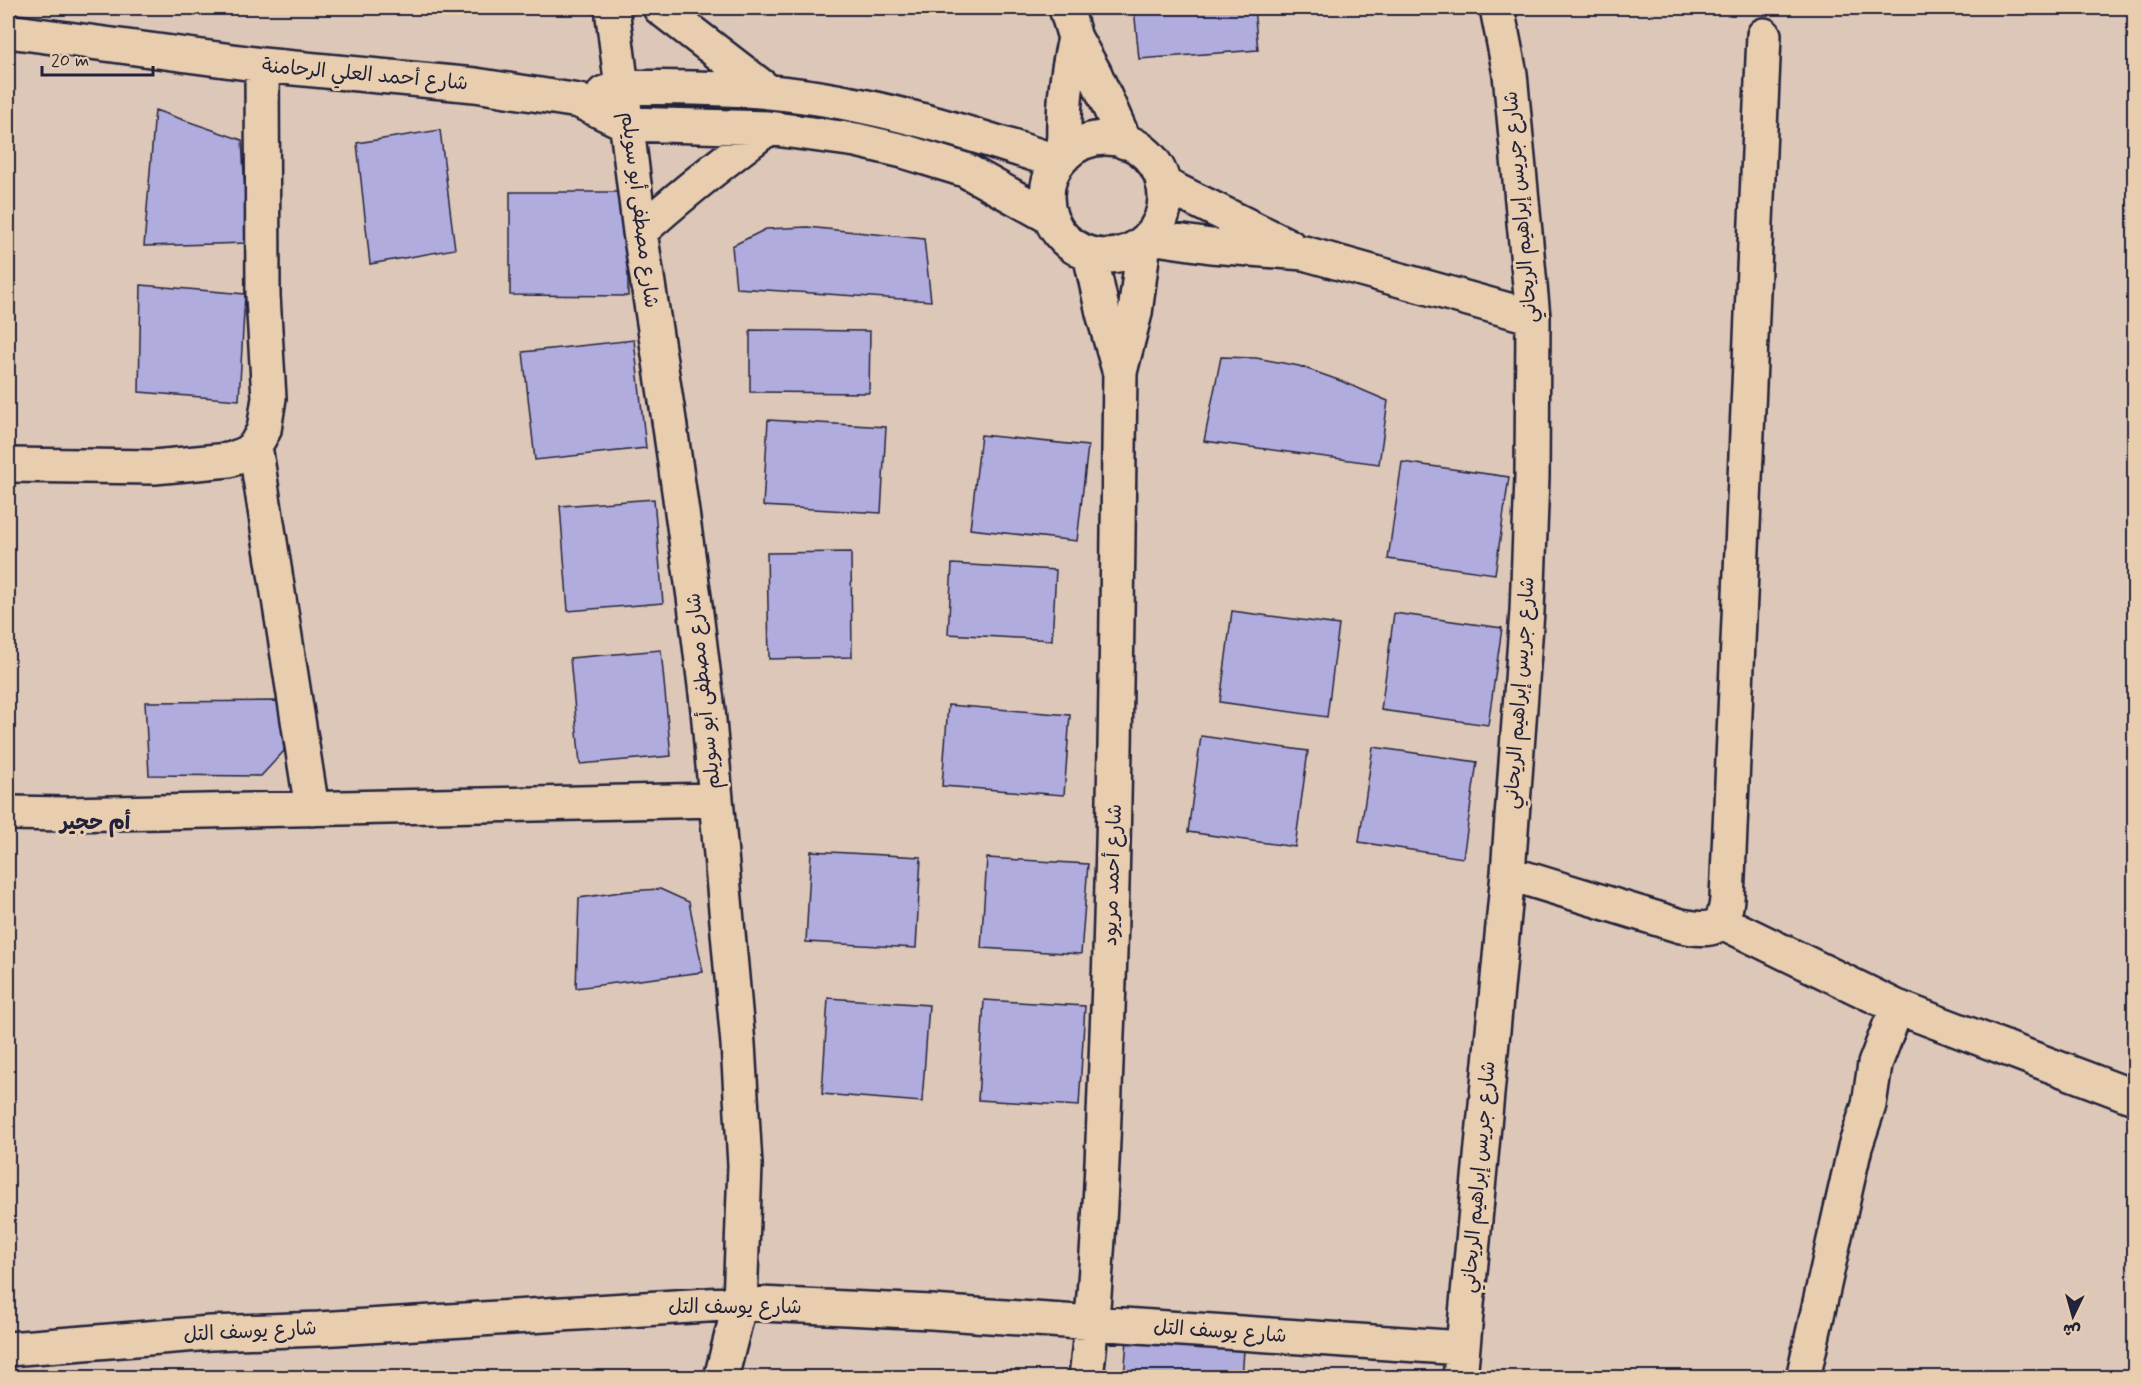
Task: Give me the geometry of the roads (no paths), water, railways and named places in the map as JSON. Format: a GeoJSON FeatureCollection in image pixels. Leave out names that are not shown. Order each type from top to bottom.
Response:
{"type":"FeatureCollection","features":[{"type":"Feature","properties":{"kind":"street","name":"شارع مصطفى أبو سويلم"},"geometry":{"type":"LineString","coordinates":[[612,8],[640,232],[694,597],[716,800],[738,1044],[745,1165],[741,1303],[721,1377]]}},
{"type":"Feature","properties":{"kind":"street","name":"شارع أحمد العلي الرحامنة"},"geometry":{"type":"LineString","coordinates":[[660,8],[768,92]]}},
{"type":"Feature","properties":{"kind":"street","name":"شارع جريس إبراهيم الريحاني"},"geometry":{"type":"LineString","coordinates":[[1461,1363],[1508,873],[1527,611],[1532,477],[1533,317],[1510,74],[1497,8]]}},
{"type":"Feature","properties":{"kind":"street"},"geometry":{"type":"LineString","coordinates":[[1070,23],[1125,142]]}},
{"type":"Feature","properties":{"kind":"street"},"geometry":{"type":"LineString","coordinates":[[1061,159],[1070,23]]}},
{"type":"Feature","properties":{"kind":"street","name":"شارع أحمد العلي الرحامنة"},"geometry":{"type":"LineString","coordinates":[[8,31],[262,65],[474,85],[579,101],[627,124],[768,128],[856,140],[903,151],[965,170],[1050,217]]}},
{"type":"Feature","properties":{"kind":"street"},"geometry":{"type":"LineString","coordinates":[[1508,873],[1681,926],[1698,929],[1716,926],[1722,922],[1726,912],[1764,35]]}},
{"type":"Feature","properties":{"kind":"street"},"geometry":{"type":"LineString","coordinates":[[8,465],[154,467],[229,460],[245,454],[255,446],[264,430],[269,398],[263,296],[262,65]]}},
{"type":"Feature","properties":{"kind":"street","name":"شارع أحمد العلي الرحامنة"},"geometry":{"type":"LineString","coordinates":[[579,101],[623,87],[768,92],[892,112],[1061,159]]}},
{"type":"Feature","properties":{"kind":"street"},"geometry":{"type":"LineString","coordinates":[[640,232],[715,168],[768,128]]}},
{"type":"Feature","properties":{"kind":"street"},"geometry":{"type":"LineString","coordinates":[[1099,139],[1125,142],[1138,148],[1158,170],[1163,184],[1164,207],[1161,218],[1146,240],[1132,250],[1118,255],[1090,254],[1073,246],[1059,234],[1050,217],[1047,188],[1051,175],[1061,159],[1086,142],[1099,139]]}},
{"type":"Feature","properties":{"kind":"street"},"geometry":{"type":"LineString","coordinates":[[1163,184],[1304,253],[1533,317]]}},
{"type":"Feature","properties":{"kind":"street"},"geometry":{"type":"LineString","coordinates":[[1146,240],[1304,253]]}},
{"type":"Feature","properties":{"kind":"street","name":"شارع أحمد مريود"},"geometry":{"type":"LineString","coordinates":[[1086,1377],[1092,1323],[1104,1110],[1114,850],[1120,372],[1135,313],[1146,240]]}},
{"type":"Feature","properties":{"kind":"street","name":"شارع أحمد مريود"},"geometry":{"type":"LineString","coordinates":[[1090,254],[1120,372]]}},
{"type":"Feature","properties":{"kind":"street"},"geometry":{"type":"LineString","coordinates":[[255,446],[312,809]]}},
{"type":"Feature","properties":{"kind":"street"},"geometry":{"type":"LineString","coordinates":[[8,813],[67,814],[716,800]]}},
{"type":"Feature","properties":{"kind":"street"},"geometry":{"type":"LineString","coordinates":[[1722,922],[1897,1007],[2134,1097]]}},
{"type":"Feature","properties":{"kind":"street"},"geometry":{"type":"LineString","coordinates":[[1803,1377],[1855,1147],[1869,1105],[1875,1064],[1897,1007]]}},
{"type":"Feature","properties":{"kind":"street","name":"شارع يوسف التل"},"geometry":{"type":"LineString","coordinates":[[8,1349],[212,1333],[319,1329],[741,1303],[931,1312],[1092,1323],[1461,1363]]}},
{"type":"Feature","properties":{"kind":"district","name":"أم حجير"},"geometry":{"type":"Point","coordinates":[95,823]}}]}
